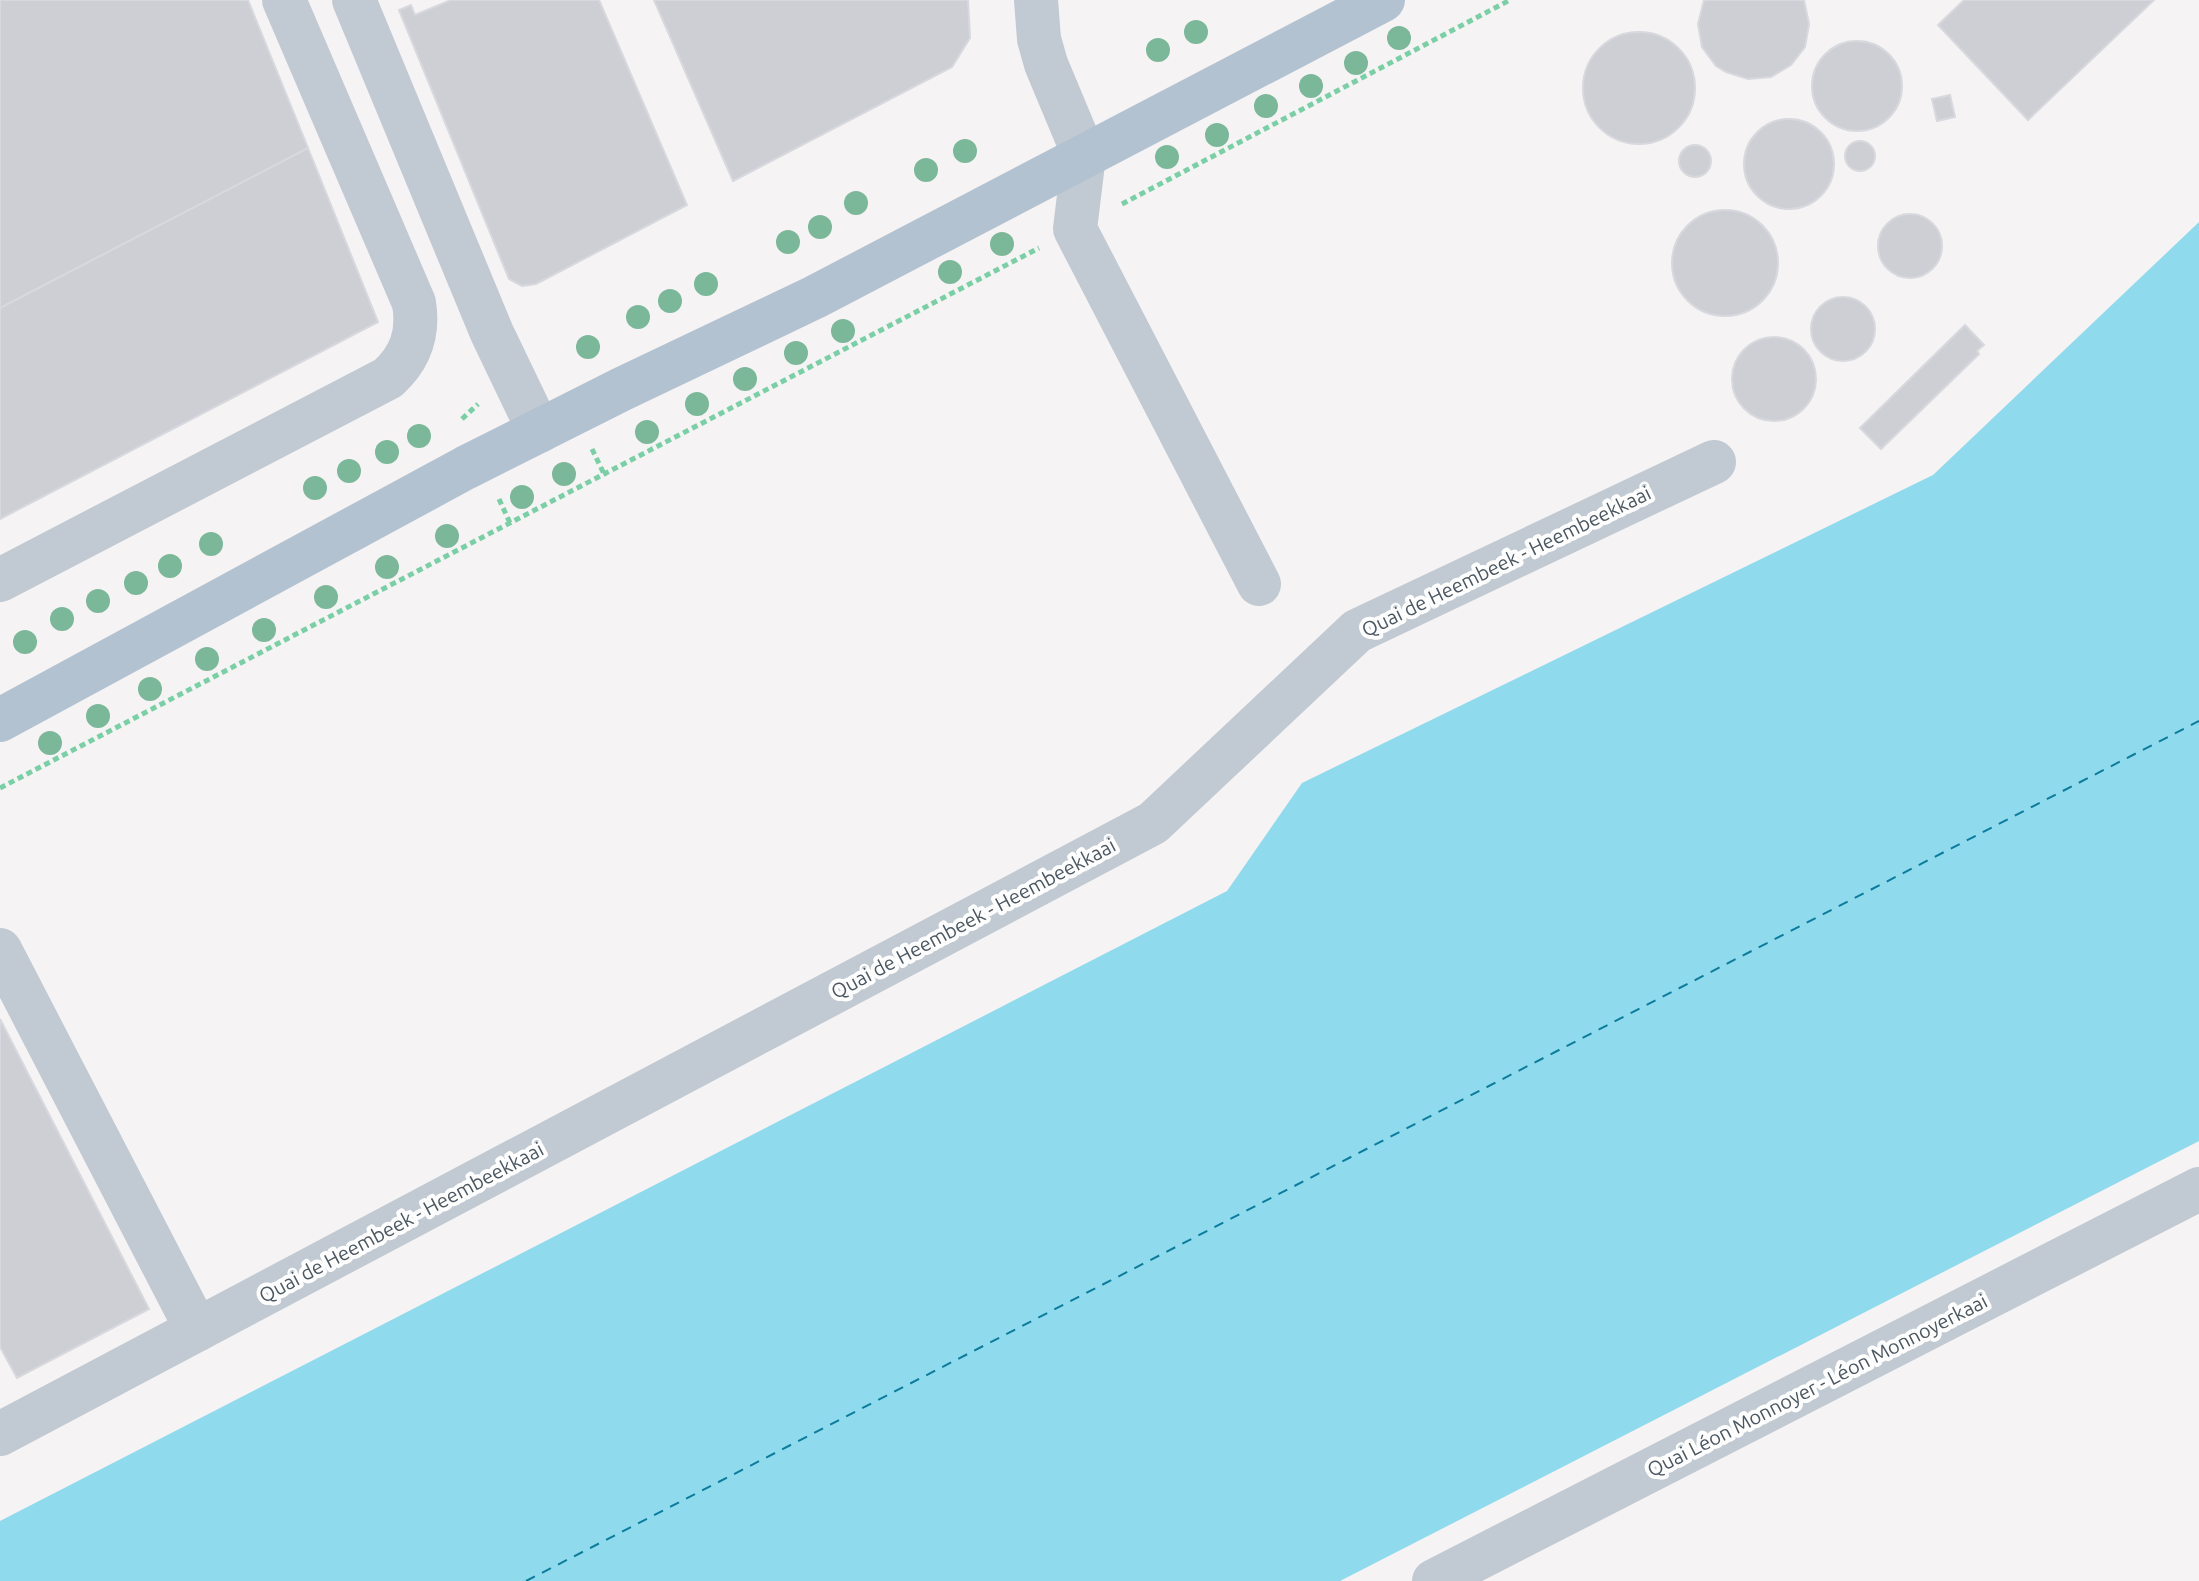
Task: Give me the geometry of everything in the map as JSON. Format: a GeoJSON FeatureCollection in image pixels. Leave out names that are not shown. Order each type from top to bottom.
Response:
{"type":"FeatureCollection","features":[{"type":"Feature","properties":{"kind":"main road"},"geometry":{"type":"LineString","coordinates":[[0,720],[465,468],[815,297],[1383,0]]}},
{"type":"Feature","properties":{"kind":"street"},"geometry":{"type":"LineString","coordinates":[[0,580],[388,378],[403,365],[414,335],[414,303],[284,0]]}},
{"type":"Feature","properties":{"kind":"street"},"geometry":{"type":"LineString","coordinates":[[354,0],[492,333],[539,431]]}},
{"type":"Feature","properties":{"kind":"street"},"geometry":{"type":"LineString","coordinates":[[1036,0],[1039,39],[1046,64],[1084,155],[1075,229],[1259,584]]}},
{"type":"Feature","properties":{"kind":"street","name":"Quai de Heembeek - Heembeekkaai"},"geometry":{"type":"LineString","coordinates":[[0,1434],[1153,823],[1357,631],[1714,462]]}},
{"type":"Feature","properties":{"kind":"street"},"geometry":{"type":"LineString","coordinates":[[0,950],[197,1330]]}},
{"type":"Feature","properties":{"kind":"street","name":"Quai Léon Monnoyer - Léon Monnoyerkaai"},"geometry":{"type":"LineString","coordinates":[[1434,1581],[2199,1189]]}},
{"type":"Feature","properties":{"kind":"path"},"geometry":{"type":"LineString","coordinates":[[0,788],[1510,0]]}},
{"type":"Feature","properties":{"kind":"water"},"geometry":{"type":"Polygon","coordinates":[[[2199,222],[2199,1141],[1340,1581],[0,1581],[0,1521],[1227,891],[1302,783],[1933,475],[2199,222]]]}},
{"type":"Feature","properties":{"kind":"building"},"geometry":{"type":"Polygon","coordinates":[[[0,0],[248,0],[308,148],[0,308],[0,0]]]}},
{"type":"Feature","properties":{"kind":"building"},"geometry":{"type":"Polygon","coordinates":[[[451,0],[599,0],[687,205],[536,284],[522,286],[509,279],[399,10],[411,5],[415,15],[451,0]]]}},
{"type":"Feature","properties":{"kind":"building"},"geometry":{"type":"Polygon","coordinates":[[[654,0],[968,0],[970,38],[952,67],[733,181],[654,0]]]}},
{"type":"Feature","properties":{"kind":"building"},"geometry":{"type":"Polygon","coordinates":[[[1704,0],[1804,0],[1809,24],[1805,47],[1791,65],[1771,77],[1748,79],[1726,72],[1716,66],[1702,47],[1698,24],[1704,0]]]}},
{"type":"Feature","properties":{"kind":"building"},"geometry":{"type":"Polygon","coordinates":[[[1964,0],[2154,0],[2028,120],[1938,25],[1964,0]]]}},
{"type":"Feature","properties":{"kind":"building"},"geometry":{"type":"Polygon","coordinates":[[[1639,32],[1660,36],[1679,48],[1691,67],[1695,88],[1691,109],[1679,128],[1660,140],[1639,144],[1618,140],[1599,128],[1587,109],[1583,88],[1587,67],[1599,48],[1618,36],[1639,32]]]}},
{"type":"Feature","properties":{"kind":"building"},"geometry":{"type":"Polygon","coordinates":[[[1857,41],[1874,45],[1889,54],[1898,69],[1902,86],[1898,103],[1889,118],[1874,127],[1857,131],[1840,127],[1825,118],[1816,103],[1812,86],[1816,69],[1825,54],[1840,45],[1857,41]]]}},
{"type":"Feature","properties":{"kind":"building"},"geometry":{"type":"Polygon","coordinates":[[[1950,95],[1955,117],[1937,121],[1932,99],[1950,95]]]}},
{"type":"Feature","properties":{"kind":"building"},"geometry":{"type":"Polygon","coordinates":[[[1789,119],[1806,122],[1821,132],[1831,147],[1834,164],[1831,181],[1821,196],[1806,206],[1789,209],[1772,206],[1757,196],[1747,181],[1744,164],[1747,147],[1757,132],[1772,122],[1789,119]]]}},
{"type":"Feature","properties":{"kind":"building"},"geometry":{"type":"Polygon","coordinates":[[[1860,141],[1871,145],[1875,156],[1871,167],[1860,171],[1849,167],[1845,156],[1849,145],[1860,141]]]}},
{"type":"Feature","properties":{"kind":"building"},"geometry":{"type":"Polygon","coordinates":[[[1695,145],[1706,150],[1711,161],[1706,172],[1695,177],[1684,172],[1679,161],[1684,150],[1695,145]]]}},
{"type":"Feature","properties":{"kind":"building"},"geometry":{"type":"Polygon","coordinates":[[[308,148],[378,322],[0,519],[0,308],[308,148]]]}},
{"type":"Feature","properties":{"kind":"building"},"geometry":{"type":"Polygon","coordinates":[[[1725,210],[1745,214],[1763,225],[1774,243],[1778,263],[1774,283],[1763,301],[1745,312],[1725,316],[1705,312],[1687,301],[1676,283],[1672,263],[1676,243],[1687,225],[1705,214],[1725,210]]]}},
{"type":"Feature","properties":{"kind":"building"},"geometry":{"type":"Polygon","coordinates":[[[1910,214],[1922,216],[1933,223],[1940,234],[1940,258],[1933,269],[1922,276],[1910,278],[1898,276],[1887,269],[1880,258],[1878,246],[1880,234],[1887,223],[1898,216],[1910,214]]]}},
{"type":"Feature","properties":{"kind":"building"},"geometry":{"type":"Polygon","coordinates":[[[1837,297],[1849,297],[1866,306],[1873,317],[1873,341],[1866,352],[1849,361],[1837,361],[1825,356],[1816,347],[1811,335],[1811,323],[1816,311],[1825,302],[1837,297]]]}},
{"type":"Feature","properties":{"kind":"building"},"geometry":{"type":"Polygon","coordinates":[[[1965,325],[1984,345],[1977,351],[1979,354],[1881,449],[1860,428],[1965,325]]]}},
{"type":"Feature","properties":{"kind":"building"},"geometry":{"type":"Polygon","coordinates":[[[1774,337],[1790,340],[1804,349],[1813,363],[1816,379],[1813,395],[1804,409],[1790,418],[1774,421],[1758,418],[1744,409],[1735,395],[1732,379],[1735,363],[1744,349],[1758,340],[1774,337]]]}},
{"type":"Feature","properties":{"kind":"building"},"geometry":{"type":"Polygon","coordinates":[[[0,1019],[149,1309],[17,1378],[0,1347],[0,1019]]]}},
{"type":"Feature","properties":{"kind":"ferry route"},"geometry":{"type":"LineString","coordinates":[[526,1581],[2199,721]]}}]}
